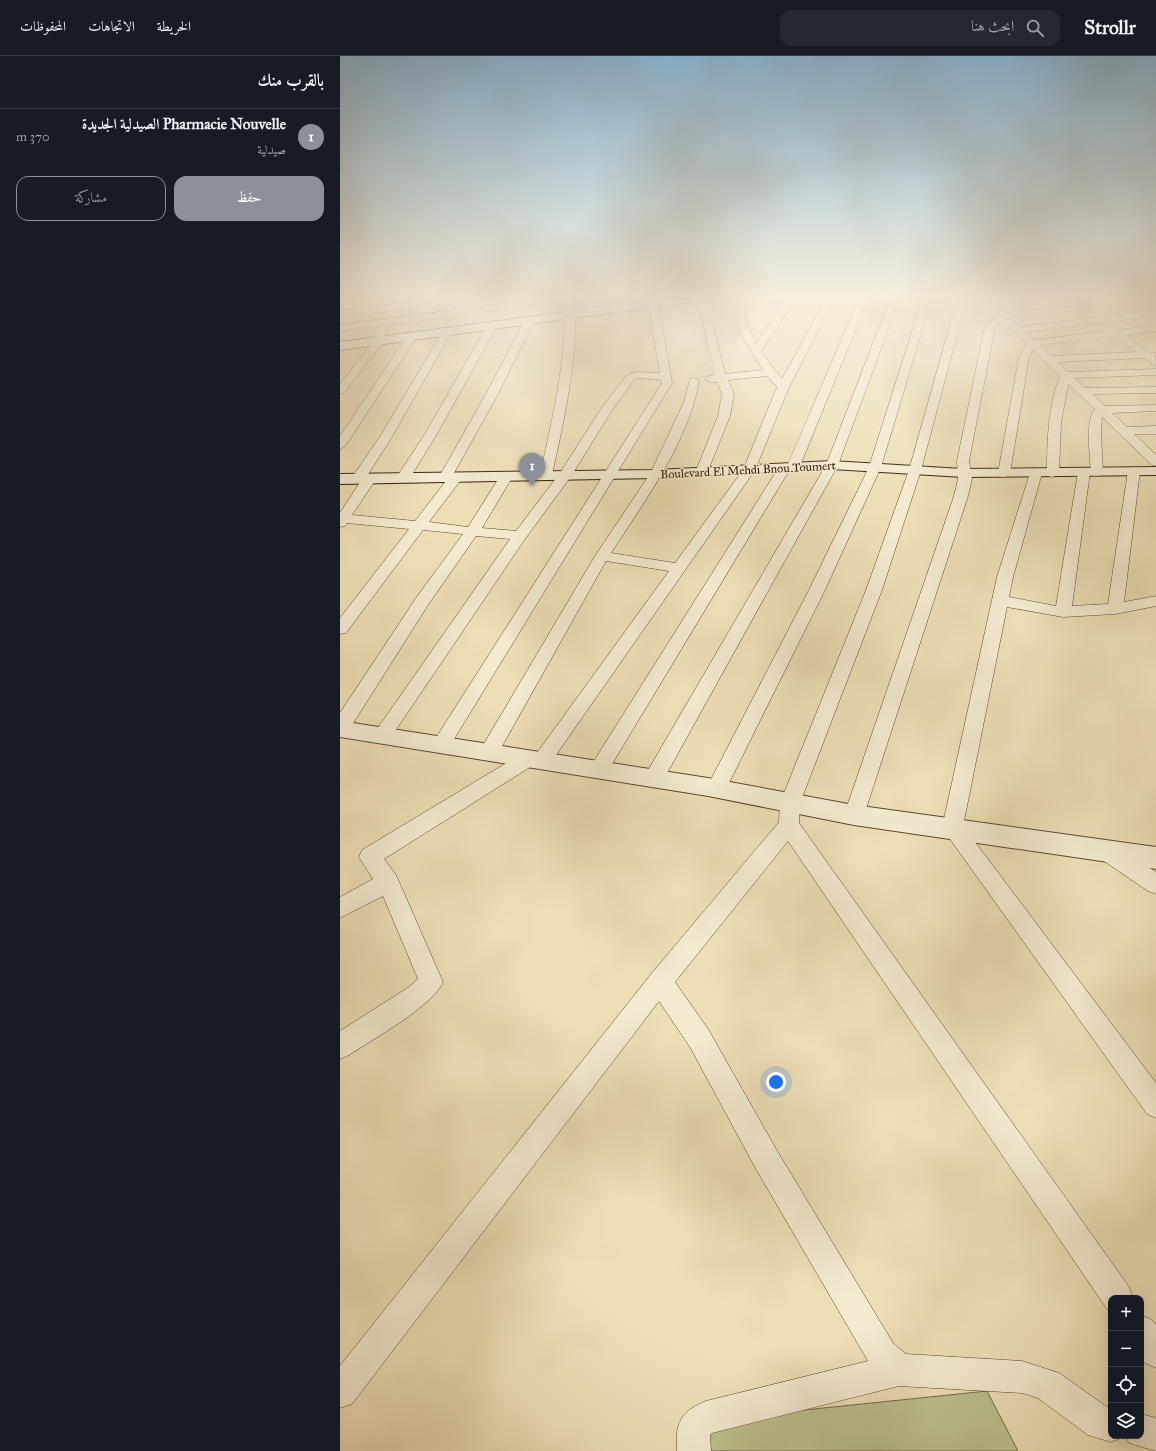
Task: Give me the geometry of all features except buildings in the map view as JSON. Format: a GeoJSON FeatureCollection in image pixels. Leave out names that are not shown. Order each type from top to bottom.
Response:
{"type":"FeatureCollection","features":[{"type":"Feature","properties":{"kind":"street"},"geometry":{"type":"LineString","coordinates":[[340,391],[362,362]]}},
{"type":"Feature","properties":{"kind":"street"},"geometry":{"type":"LineString","coordinates":[[340,445],[395,362]]}},
{"type":"Feature","properties":{"kind":"street"},"geometry":{"type":"LineString","coordinates":[[429,362],[387,435],[342,521],[418,526],[520,536]]}},
{"type":"Feature","properties":{"kind":"street"},"geometry":{"type":"LineString","coordinates":[[403,478],[438,422],[472,362]]}},
{"type":"Feature","properties":{"kind":"street"},"geometry":{"type":"LineString","coordinates":[[340,629],[418,526],[451,477],[508,362]]}},
{"type":"Feature","properties":{"kind":"street"},"geometry":{"type":"LineString","coordinates":[[546,475],[563,392],[566,362]]}},
{"type":"Feature","properties":{"kind":"street"},"geometry":{"type":"LineString","coordinates":[[441,744],[610,474],[666,380],[663,362]]}},
{"type":"Feature","properties":{"kind":"street"},"geometry":{"type":"LineString","coordinates":[[701,472],[724,416],[728,401],[728,394],[716,362]]}},
{"type":"Feature","properties":{"kind":"street"},"geometry":{"type":"LineString","coordinates":[[763,362],[768,373],[783,387]]}},
{"type":"Feature","properties":{"kind":"street"},"geometry":{"type":"LineString","coordinates":[[340,1046],[418,995],[431,982],[388,882],[370,857],[536,759],[679,568],[749,470],[783,387],[784,362]]}},
{"type":"Feature","properties":{"kind":"street"},"geometry":{"type":"LineString","coordinates":[[599,769],[789,467],[836,362]]}},
{"type":"Feature","properties":{"kind":"street"},"geometry":{"type":"LineString","coordinates":[[654,778],[763,583],[832,465],[871,362]]}},
{"type":"Feature","properties":{"kind":"street"},"geometry":{"type":"LineString","coordinates":[[716,789],[817,590],[875,467],[908,362]]}},
{"type":"Feature","properties":{"kind":"street"},"geometry":{"type":"LineString","coordinates":[[340,1392],[789,814],[874,590],[915,470],[946,362]]}},
{"type":"Feature","properties":{"kind":"street"},"geometry":{"type":"LineString","coordinates":[[854,815],[961,496],[965,479],[963,473],[963,461],[982,362]]}},
{"type":"Feature","properties":{"kind":"street"},"geometry":{"type":"LineString","coordinates":[[1004,473],[1023,362]]}},
{"type":"Feature","properties":{"kind":"street"},"geometry":{"type":"LineString","coordinates":[[1052,362],[1156,462]]}},
{"type":"Feature","properties":{"kind":"street"},"geometry":{"type":"LineString","coordinates":[[1066,375],[1156,372]]}},
{"type":"Feature","properties":{"kind":"street"},"geometry":{"type":"LineString","coordinates":[[382,736],[520,536],[566,475],[608,409],[630,378],[636,375],[666,380],[694,381],[768,373]]}},
{"type":"Feature","properties":{"kind":"street"},"geometry":{"type":"LineString","coordinates":[[1053,473],[1053,436],[1058,400],[1066,375]]}},
{"type":"Feature","properties":{"kind":"street"},"geometry":{"type":"LineString","coordinates":[[489,752],[602,556],[656,474],[690,402],[694,381]]}},
{"type":"Feature","properties":{"kind":"street"},"geometry":{"type":"LineString","coordinates":[[1082,391],[1156,390]]}},
{"type":"Feature","properties":{"kind":"street"},"geometry":{"type":"LineString","coordinates":[[1063,612],[1091,472],[1097,413],[1101,410],[1156,408]]}},
{"type":"Feature","properties":{"kind":"street"},"geometry":{"type":"LineString","coordinates":[[1124,431],[1156,430]]}},
{"type":"Feature","properties":{"kind":"street","name":"Boulevard El Mehdi Bnou Toumert"},"geometry":{"type":"LineString","coordinates":[[340,479],[656,474],[832,465],[963,473],[1156,471]]}},
{"type":"Feature","properties":{"kind":"street"},"geometry":{"type":"LineString","coordinates":[[1115,609],[1134,471]]}},
{"type":"Feature","properties":{"kind":"street"},"geometry":{"type":"LineString","coordinates":[[1036,473],[1005,577],[952,828],[1155,1101]]}},
{"type":"Feature","properties":{"kind":"street"},"geometry":{"type":"LineString","coordinates":[[507,476],[472,532],[422,602],[340,729],[599,769],[716,789],[789,814],[854,815],[952,828],[1108,853],[1156,858]]}},
{"type":"Feature","properties":{"kind":"street"},"geometry":{"type":"LineString","coordinates":[[602,556],[679,568]]}},
{"type":"Feature","properties":{"kind":"street"},"geometry":{"type":"LineString","coordinates":[[1001,601],[1063,612],[1115,609],[1156,601]]}},
{"type":"Feature","properties":{"kind":"street"},"geometry":{"type":"LineString","coordinates":[[789,814],[1116,1295]]}},
{"type":"Feature","properties":{"kind":"street"},"geometry":{"type":"LineString","coordinates":[[1108,853],[1156,884]]}},
{"type":"Feature","properties":{"kind":"street"},"geometry":{"type":"LineString","coordinates":[[340,908],[388,882]]}},
{"type":"Feature","properties":{"kind":"street"},"geometry":{"type":"LineString","coordinates":[[660,981],[699,1038],[766,1159],[866,1328],[882,1354],[899,1370]]}},
{"type":"Feature","properties":{"kind":"street"},"geometry":{"type":"LineString","coordinates":[[1144,1335],[1156,1352]]}},
{"type":"Feature","properties":{"kind":"street"},"geometry":{"type":"LineString","coordinates":[[694,1451],[693,1430],[696,1424],[706,1418],[899,1370],[1022,1377],[1046,1385],[1093,1419],[1100,1423],[1108,1424]]}},
{"type":"Feature","properties":{"kind":"street"},"geometry":{"type":"LineString","coordinates":[[1144,1433],[1156,1435]]}},
{"type":"Feature","properties":{"kind":"green space"},"geometry":{"type":"Polygon","coordinates":[[[987,1391],[1018,1451],[689,1451],[689,1422],[987,1391]]]}},
{"type":"Feature","properties":{"kind":"place","name":"Pharmacie Nouvelle الصيدلية الجديدة"},"geometry":{"type":"Point","coordinates":[532,486]}}]}
